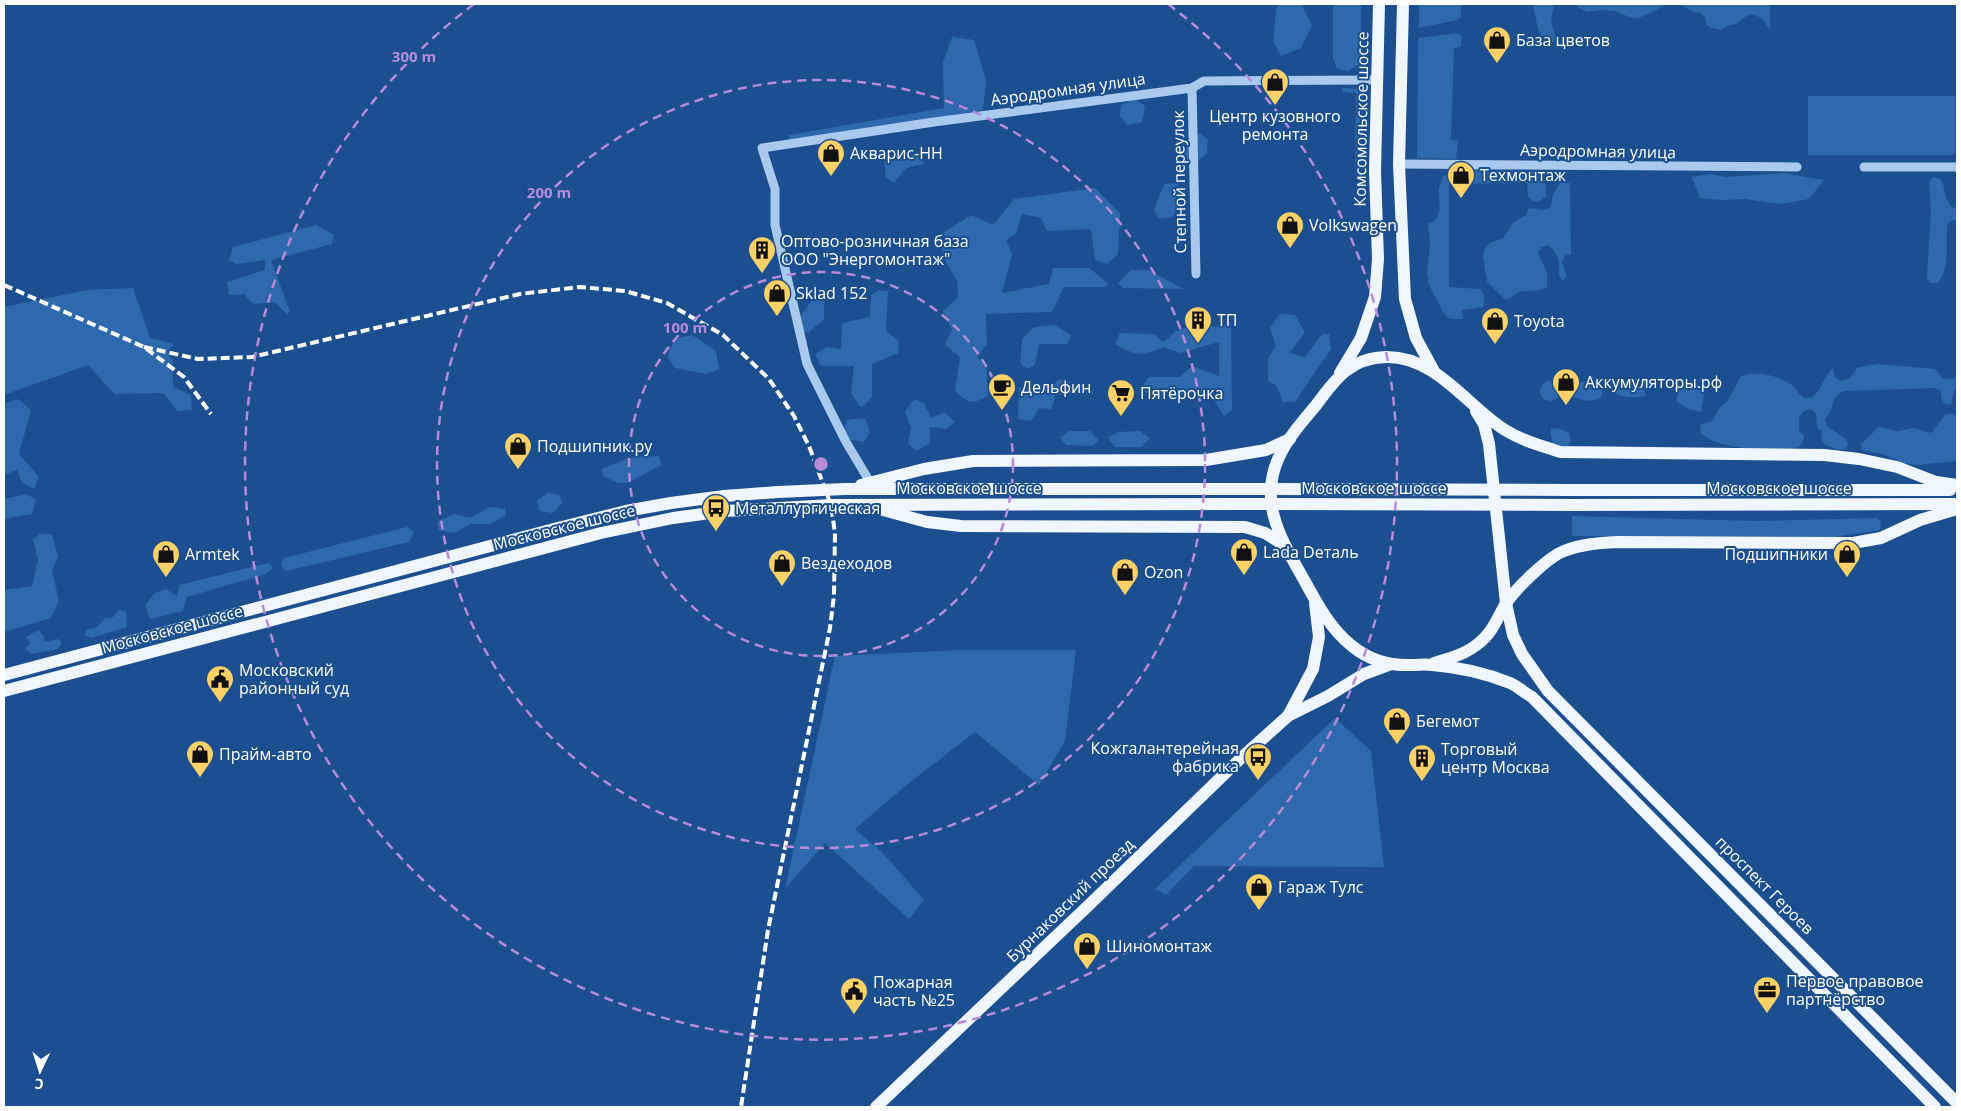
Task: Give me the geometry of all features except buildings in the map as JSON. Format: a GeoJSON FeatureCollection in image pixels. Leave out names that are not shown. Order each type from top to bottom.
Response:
{"type":"FeatureCollection","features":[{"type":"Feature","properties":{"kind":"main road","name":"Комсомольское шоссе"},"geometry":{"type":"LineString","coordinates":[[1339,375],[1361,338],[1375,298],[1378,259],[1375,171],[1379,4]]}},
{"type":"Feature","properties":{"kind":"main road"},"geometry":{"type":"LineString","coordinates":[[1403,4],[1399,164],[1405,299],[1416,338],[1435,373]]}},
{"type":"Feature","properties":{"kind":"main road"},"geometry":{"type":"LineString","coordinates":[[1935,1107],[1532,697],[1511,684],[1465,669],[1430,664],[1391,664],[1369,657],[1353,647],[1340,635],[1315,601],[1284,545],[1273,517],[1270,497],[1273,476],[1279,457],[1290,439],[1339,375],[1362,361],[1387,357],[1412,362],[1435,373],[1503,429],[1529,444],[1561,452],[1824,455],[1859,459],[1898,467],[1936,482],[1957,485]]}},
{"type":"Feature","properties":{"kind":"main road","name":"проспект Героев"},"geometry":{"type":"LineString","coordinates":[[1472,404],[1484,424],[1489,444],[1506,603],[1513,635],[1519,648],[1548,691],[1957,1103]]}},
{"type":"Feature","properties":{"kind":"main road"},"geometry":{"type":"LineString","coordinates":[[845,489],[924,468],[973,461],[1216,459],[1266,450],[1290,439]]}},
{"type":"Feature","properties":{"kind":"main road","name":"Московское шоссе"},"geometry":{"type":"LineString","coordinates":[[4,675],[626,511],[671,502],[724,496],[845,489],[1957,490]]}},
{"type":"Feature","properties":{"kind":"main road","name":"Московское шоссе"},"geometry":{"type":"LineString","coordinates":[[4,691],[629,526],[673,518],[725,512],[778,507],[846,505],[1957,504]]}},
{"type":"Feature","properties":{"kind":"main road"},"geometry":{"type":"LineString","coordinates":[[846,505],[896,512],[927,522],[961,526],[1245,527],[1265,533],[1284,545]]}},
{"type":"Feature","properties":{"kind":"main road"},"geometry":{"type":"LineString","coordinates":[[1430,664],[1461,655],[1480,642],[1493,628],[1506,603],[1543,564],[1563,551],[1588,544],[1617,542],[1853,543],[1881,538],[1920,520],[1957,509]]}},
{"type":"Feature","properties":{"kind":"main road"},"geometry":{"type":"LineString","coordinates":[[1288,716],[1313,669],[1319,637],[1315,601]]}},
{"type":"Feature","properties":{"kind":"main road"},"geometry":{"type":"LineString","coordinates":[[1288,716],[1364,674],[1391,664]]}},
{"type":"Feature","properties":{"kind":"main road","name":"Бурнаковский проезд"},"geometry":{"type":"LineString","coordinates":[[876,1107],[1085,909],[1233,765],[1288,716]]}},
{"type":"Feature","properties":{"kind":"street","name":"Аэродромная улица"},"geometry":{"type":"LineString","coordinates":[[870,482],[846,442],[807,364],[774,225],[775,189],[762,148],[934,122],[1192,88],[1204,81],[1377,80]]}},
{"type":"Feature","properties":{"kind":"street","name":"Степной переулок"},"geometry":{"type":"LineString","coordinates":[[1192,88],[1196,274]]}},
{"type":"Feature","properties":{"kind":"street","name":"Аэродромная улица"},"geometry":{"type":"LineString","coordinates":[[1399,164],[1796,167]]}},
{"type":"Feature","properties":{"kind":"street"},"geometry":{"type":"LineString","coordinates":[[1864,167],[1957,167]]}},
{"type":"Feature","properties":{"kind":"shaded area"},"geometry":{"type":"Polygon","coordinates":[[[1277,4],[1301,4],[1312,25],[1301,48],[1281,56],[1273,41],[1277,4]]]}},
{"type":"Feature","properties":{"kind":"shaded area"},"geometry":{"type":"Polygon","coordinates":[[[1333,4],[1361,4],[1361,63],[1348,71],[1337,69],[1333,58],[1333,4]]]}},
{"type":"Feature","properties":{"kind":"shaded area"},"geometry":{"type":"Polygon","coordinates":[[[1419,4],[1461,4],[1461,17],[1457,20],[1419,28],[1419,4]]]}},
{"type":"Feature","properties":{"kind":"shaded area"},"geometry":{"type":"Polygon","coordinates":[[[1532,4],[1554,4],[1551,22],[1556,36],[1553,42],[1547,40],[1540,32],[1532,4]]]}},
{"type":"Feature","properties":{"kind":"shaded area"},"geometry":{"type":"Polygon","coordinates":[[[1572,4],[1668,4],[1639,18],[1632,18],[1614,11],[1600,10],[1587,12],[1572,4]]]}},
{"type":"Feature","properties":{"kind":"shaded area"},"geometry":{"type":"Polygon","coordinates":[[[1680,4],[1770,4],[1770,29],[1761,18],[1749,14],[1736,24],[1729,25],[1721,30],[1711,28],[1706,24],[1705,17],[1700,13],[1693,12],[1680,4]]]}},
{"type":"Feature","properties":{"kind":"shaded area"},"geometry":{"type":"Polygon","coordinates":[[[1458,33],[1462,36],[1461,47],[1454,48],[1451,140],[1458,141],[1456,159],[1417,158],[1418,38],[1458,33]]]}},
{"type":"Feature","properties":{"kind":"shaded area"},"geometry":{"type":"Polygon","coordinates":[[[952,37],[974,40],[986,80],[983,110],[789,142],[789,135],[944,108],[943,62],[952,37]]]}},
{"type":"Feature","properties":{"kind":"shaded area"},"geometry":{"type":"Polygon","coordinates":[[[1342,88],[1363,89],[1361,164],[1355,164],[1356,93],[1342,92],[1342,88]]]}},
{"type":"Feature","properties":{"kind":"shaded area"},"geometry":{"type":"Polygon","coordinates":[[[1808,96],[1955,96],[1955,155],[1808,155],[1808,96]]]}},
{"type":"Feature","properties":{"kind":"shaded area"},"geometry":{"type":"Polygon","coordinates":[[[1135,99],[1145,106],[1142,122],[1127,125],[1120,116],[1121,105],[1135,99]]]}},
{"type":"Feature","properties":{"kind":"shaded area"},"geometry":{"type":"Polygon","coordinates":[[[1198,133],[1208,139],[1207,153],[1195,164],[1185,163],[1181,144],[1198,133]]]}},
{"type":"Feature","properties":{"kind":"shaded area"},"geometry":{"type":"Polygon","coordinates":[[[895,154],[922,156],[924,164],[906,168],[894,183],[886,178],[884,160],[895,154]]]}},
{"type":"Feature","properties":{"kind":"shaded area"},"geometry":{"type":"Polygon","coordinates":[[[1479,168],[1537,171],[1544,179],[1546,197],[1538,202],[1531,200],[1528,196],[1527,183],[1449,184],[1449,287],[1480,289],[1484,295],[1484,307],[1462,310],[1463,319],[1450,319],[1444,314],[1429,285],[1427,272],[1430,245],[1428,224],[1437,218],[1439,213],[1439,188],[1443,176],[1479,168]]]}},
{"type":"Feature","properties":{"kind":"shaded area"},"geometry":{"type":"Polygon","coordinates":[[[1784,173],[1824,180],[1809,199],[1780,204],[1745,199],[1722,200],[1700,198],[1692,177],[1711,174],[1725,177],[1784,173]]]}},
{"type":"Feature","properties":{"kind":"shaded area"},"geometry":{"type":"Polygon","coordinates":[[[1932,177],[1939,178],[1943,183],[1946,198],[1953,209],[1957,205],[1957,221],[1953,220],[1948,223],[1945,269],[1938,283],[1931,283],[1927,278],[1931,210],[1929,183],[1932,177]]]}},
{"type":"Feature","properties":{"kind":"shaded area"},"geometry":{"type":"Polygon","coordinates":[[[1178,183],[1182,196],[1173,217],[1159,219],[1154,210],[1164,184],[1178,183]]]}},
{"type":"Feature","properties":{"kind":"shaded area"},"geometry":{"type":"Polygon","coordinates":[[[1560,183],[1570,183],[1571,254],[1564,256],[1562,263],[1567,276],[1563,281],[1559,276],[1558,259],[1552,248],[1548,245],[1541,247],[1538,253],[1547,273],[1547,287],[1523,291],[1505,299],[1487,282],[1483,256],[1485,249],[1489,243],[1503,238],[1514,222],[1526,215],[1529,208],[1543,210],[1550,208],[1553,195],[1560,183]]]}},
{"type":"Feature","properties":{"kind":"shaded area"},"geometry":{"type":"Polygon","coordinates":[[[1095,188],[1120,214],[1118,254],[1107,264],[1095,260],[1091,229],[1047,231],[1041,218],[1022,214],[1016,234],[1006,240],[1012,254],[1002,293],[1049,284],[1053,268],[1089,268],[1108,283],[1107,287],[1064,287],[1052,312],[986,314],[987,344],[977,357],[986,365],[988,396],[974,402],[963,398],[955,391],[960,357],[945,345],[952,330],[943,311],[958,297],[957,281],[942,255],[943,233],[971,215],[993,225],[1014,199],[1095,188]]]}},
{"type":"Feature","properties":{"kind":"shaded area"},"geometry":{"type":"Polygon","coordinates":[[[316,225],[334,235],[332,244],[271,260],[290,312],[287,314],[275,302],[253,304],[244,294],[229,295],[227,282],[265,270],[265,260],[236,264],[229,260],[233,247],[316,225]]]}},
{"type":"Feature","properties":{"kind":"shaded area"},"geometry":{"type":"Polygon","coordinates":[[[1131,270],[1148,270],[1184,289],[1123,288],[1118,283],[1131,270]]]}},
{"type":"Feature","properties":{"kind":"shaded area"},"geometry":{"type":"Polygon","coordinates":[[[133,288],[150,338],[174,344],[167,351],[173,361],[173,387],[191,395],[192,410],[178,411],[163,393],[114,394],[88,365],[4,395],[4,307],[87,290],[133,288]]]}},
{"type":"Feature","properties":{"kind":"shaded area"},"geometry":{"type":"Polygon","coordinates":[[[880,290],[888,291],[886,331],[899,341],[898,353],[872,364],[872,397],[861,408],[851,393],[854,366],[821,366],[815,354],[827,347],[841,349],[842,323],[870,317],[871,295],[880,290]]]}},
{"type":"Feature","properties":{"kind":"shaded area"},"geometry":{"type":"Polygon","coordinates":[[[814,297],[824,302],[824,319],[808,333],[803,331],[800,317],[814,297]]]}},
{"type":"Feature","properties":{"kind":"shaded area"},"geometry":{"type":"Polygon","coordinates":[[[1280,314],[1295,315],[1305,333],[1289,353],[1305,357],[1322,334],[1329,334],[1331,349],[1295,402],[1283,402],[1276,385],[1268,381],[1268,358],[1276,346],[1270,328],[1280,314]]]}},
{"type":"Feature","properties":{"kind":"shaded area"},"geometry":{"type":"Polygon","coordinates":[[[1231,323],[1232,410],[1224,416],[1209,392],[1194,395],[1150,395],[1140,389],[1149,377],[1180,377],[1192,366],[1219,376],[1219,342],[1180,353],[1163,347],[1144,354],[1128,351],[1115,344],[1120,333],[1154,334],[1163,342],[1177,331],[1185,328],[1219,326],[1231,323]]]}},
{"type":"Feature","properties":{"kind":"shaded area"},"geometry":{"type":"Polygon","coordinates":[[[1054,325],[1071,335],[1067,344],[1039,344],[1035,365],[1027,369],[1020,363],[1022,339],[1034,327],[1054,325]]]}},
{"type":"Feature","properties":{"kind":"shaded area"},"geometry":{"type":"Polygon","coordinates":[[[692,335],[716,351],[719,369],[706,374],[675,368],[667,356],[675,339],[692,335]]]}},
{"type":"Feature","properties":{"kind":"shaded area"},"geometry":{"type":"Polygon","coordinates":[[[1878,364],[1934,369],[1943,379],[1957,378],[1957,390],[1954,391],[1951,405],[1944,403],[1941,397],[1941,390],[1934,388],[1844,391],[1836,397],[1825,419],[1827,426],[1848,442],[1846,449],[1839,450],[1825,445],[1821,439],[1822,431],[1817,427],[1816,413],[1810,409],[1804,411],[1799,417],[1799,431],[1804,435],[1804,438],[1801,445],[1795,448],[1764,450],[1733,446],[1716,442],[1701,434],[1700,425],[1712,421],[1719,409],[1728,400],[1741,376],[1762,374],[1776,377],[1789,383],[1802,396],[1809,398],[1816,393],[1827,375],[1834,368],[1834,375],[1838,380],[1845,380],[1850,378],[1858,367],[1878,364]]]}},
{"type":"Feature","properties":{"kind":"shaded area"},"geometry":{"type":"Polygon","coordinates":[[[1060,379],[1092,387],[1093,394],[1055,395],[1052,409],[1039,408],[1031,421],[1018,419],[1019,388],[1033,385],[1041,395],[1060,379]]]}},
{"type":"Feature","properties":{"kind":"shaded area"},"geometry":{"type":"Polygon","coordinates":[[[1550,381],[1557,384],[1560,391],[1557,398],[1550,401],[1543,398],[1540,391],[1543,384],[1550,381]]]}},
{"type":"Feature","properties":{"kind":"shaded area"},"geometry":{"type":"Polygon","coordinates":[[[1573,382],[1587,382],[1600,386],[1603,393],[1600,399],[1586,401],[1571,396],[1568,386],[1573,382]]]}},
{"type":"Feature","properties":{"kind":"shaded area"},"geometry":{"type":"Polygon","coordinates":[[[1613,384],[1639,386],[1644,389],[1645,396],[1622,396],[1609,390],[1613,384]]]}},
{"type":"Feature","properties":{"kind":"shaded area"},"geometry":{"type":"Polygon","coordinates":[[[1694,385],[1704,394],[1701,412],[1688,409],[1676,401],[1680,388],[1694,385]]]}},
{"type":"Feature","properties":{"kind":"shaded area"},"geometry":{"type":"Polygon","coordinates":[[[18,399],[31,410],[19,454],[39,477],[34,489],[22,483],[17,470],[4,475],[4,404],[18,399]]]}},
{"type":"Feature","properties":{"kind":"shaded area"},"geometry":{"type":"Polygon","coordinates":[[[914,399],[924,403],[931,418],[945,412],[955,422],[946,429],[930,427],[930,443],[917,451],[908,443],[911,427],[905,412],[914,399]]]}},
{"type":"Feature","properties":{"kind":"shaded area"},"geometry":{"type":"Polygon","coordinates":[[[1951,413],[1957,417],[1956,461],[1918,465],[1903,463],[1883,454],[1862,450],[1861,444],[1879,427],[1897,431],[1914,428],[1931,433],[1945,415],[1951,413]]]}},
{"type":"Feature","properties":{"kind":"shaded area"},"geometry":{"type":"Polygon","coordinates":[[[865,418],[870,432],[864,442],[850,440],[844,431],[847,420],[865,418]]]}},
{"type":"Feature","properties":{"kind":"shaded area"},"geometry":{"type":"Polygon","coordinates":[[[1558,428],[1569,433],[1571,440],[1568,447],[1553,443],[1551,429],[1558,428]]]}},
{"type":"Feature","properties":{"kind":"shaded area"},"geometry":{"type":"Polygon","coordinates":[[[1069,431],[1090,431],[1098,440],[1093,446],[1066,445],[1060,438],[1069,431]]]}},
{"type":"Feature","properties":{"kind":"shaded area"},"geometry":{"type":"Polygon","coordinates":[[[1140,431],[1150,438],[1142,447],[1115,447],[1108,438],[1118,432],[1140,431]]]}},
{"type":"Feature","properties":{"kind":"shaded area"},"geometry":{"type":"Polygon","coordinates":[[[658,456],[662,465],[627,483],[618,483],[603,476],[602,469],[629,458],[658,456]]]}},
{"type":"Feature","properties":{"kind":"shaded area"},"geometry":{"type":"Polygon","coordinates":[[[547,493],[560,495],[562,503],[553,513],[539,511],[537,501],[547,493]]]}},
{"type":"Feature","properties":{"kind":"shaded area"},"geometry":{"type":"Polygon","coordinates":[[[27,494],[36,500],[32,514],[4,519],[4,499],[27,494]]]}},
{"type":"Feature","properties":{"kind":"shaded area"},"geometry":{"type":"Polygon","coordinates":[[[490,507],[505,509],[506,515],[490,524],[471,524],[454,533],[439,530],[437,522],[454,514],[470,518],[490,507]]]}},
{"type":"Feature","properties":{"kind":"shaded area"},"geometry":{"type":"Polygon","coordinates":[[[1572,516],[1755,521],[1877,518],[1881,522],[1880,530],[1834,537],[1572,536],[1572,516]]]}},
{"type":"Feature","properties":{"kind":"shaded area"},"geometry":{"type":"Polygon","coordinates":[[[407,527],[414,532],[409,542],[286,571],[281,565],[284,558],[407,527]]]}},
{"type":"Feature","properties":{"kind":"shaded area"},"geometry":{"type":"Polygon","coordinates":[[[40,534],[52,534],[58,557],[52,570],[59,601],[51,618],[4,632],[4,590],[32,586],[38,560],[33,539],[40,534]]]}},
{"type":"Feature","properties":{"kind":"shaded area"},"geometry":{"type":"Polygon","coordinates":[[[268,563],[273,568],[266,574],[187,597],[183,611],[150,619],[145,605],[155,593],[166,589],[177,596],[179,585],[268,563]]]}},
{"type":"Feature","properties":{"kind":"shaded area"},"geometry":{"type":"Polygon","coordinates":[[[119,610],[126,611],[127,627],[91,638],[85,635],[86,630],[97,627],[105,618],[112,618],[119,610]]]}},
{"type":"Feature","properties":{"kind":"shaded area"},"geometry":{"type":"Polygon","coordinates":[[[38,630],[44,637],[44,642],[58,639],[62,643],[58,649],[31,654],[25,649],[31,643],[26,637],[38,630]]]}},
{"type":"Feature","properties":{"kind":"shaded area"},"geometry":{"type":"Polygon","coordinates":[[[961,650],[1076,650],[1065,741],[1039,785],[975,732],[909,783],[855,829],[883,853],[924,900],[909,919],[825,843],[785,889],[835,656],[961,650]]]}},
{"type":"Feature","properties":{"kind":"shaded area"},"geometry":{"type":"Polygon","coordinates":[[[1335,718],[1371,751],[1384,867],[1194,866],[1166,895],[1155,889],[1335,718]]]}},
{"type":"Feature","properties":{"kind":"railway"},"geometry":{"type":"LineString","coordinates":[[4,285],[144,347],[184,377],[211,414]]}},
{"type":"Feature","properties":{"kind":"railway"},"geometry":{"type":"LineString","coordinates":[[144,347],[198,359],[252,357],[520,294],[580,287],[625,291],[667,303],[723,335],[769,379],[794,416],[809,446],[831,505],[835,533],[834,595],[830,628],[768,930],[741,1107]]}},
{"type":"Feature","properties":{"kind":"place","name":"База цветов"},"geometry":{"type":"Point","coordinates":[1497,64]}},
{"type":"Feature","properties":{"kind":"place","name":"Центр кузовного ремонта"},"geometry":{"type":"Point","coordinates":[1275,106]}},
{"type":"Feature","properties":{"kind":"place","name":"Акварис-НН"},"geometry":{"type":"Point","coordinates":[831,177]}},
{"type":"Feature","properties":{"kind":"place","name":"Техмонтаж"},"geometry":{"type":"Point","coordinates":[1461,199]}},
{"type":"Feature","properties":{"kind":"place","name":"Volkswagen"},"geometry":{"type":"Point","coordinates":[1290,249]}},
{"type":"Feature","properties":{"kind":"place","name":"Оптово-розничная база ООО \"Энергомонтаж\""},"geometry":{"type":"Point","coordinates":[762,274]}},
{"type":"Feature","properties":{"kind":"place","name":"Sklad 152"},"geometry":{"type":"Point","coordinates":[777,317]}},
{"type":"Feature","properties":{"kind":"place","name":"ТП"},"geometry":{"type":"Point","coordinates":[1198,344]}},
{"type":"Feature","properties":{"kind":"place","name":"Toyota"},"geometry":{"type":"Point","coordinates":[1495,345]}},
{"type":"Feature","properties":{"kind":"place","name":"Аккумуляторы.рф"},"geometry":{"type":"Point","coordinates":[1566,406]}},
{"type":"Feature","properties":{"kind":"place","name":"Дельфин"},"geometry":{"type":"Point","coordinates":[1002,411]}},
{"type":"Feature","properties":{"kind":"place","name":"Пятёрочка"},"geometry":{"type":"Point","coordinates":[1121,417]}},
{"type":"Feature","properties":{"kind":"place","name":"Подшипник.ру"},"geometry":{"type":"Point","coordinates":[518,470]}},
{"type":"Feature","properties":{"kind":"place","name":"Металлургическая"},"geometry":{"type":"Point","coordinates":[716,532]}},
{"type":"Feature","properties":{"kind":"place","name":"Lada Dеталь"},"geometry":{"type":"Point","coordinates":[1244,576]}},
{"type":"Feature","properties":{"kind":"place","name":"Armtek"},"geometry":{"type":"Point","coordinates":[166,578]}},
{"type":"Feature","properties":{"kind":"place","name":"Подшипники"},"geometry":{"type":"Point","coordinates":[1847,578]}},
{"type":"Feature","properties":{"kind":"place","name":"Вездеходов"},"geometry":{"type":"Point","coordinates":[782,587]}},
{"type":"Feature","properties":{"kind":"place","name":"Ozon"},"geometry":{"type":"Point","coordinates":[1125,596]}},
{"type":"Feature","properties":{"kind":"place","name":"Московский районный суд"},"geometry":{"type":"Point","coordinates":[220,703]}},
{"type":"Feature","properties":{"kind":"place","name":"Бегемот"},"geometry":{"type":"Point","coordinates":[1397,745]}},
{"type":"Feature","properties":{"kind":"place","name":"Прайм-авто"},"geometry":{"type":"Point","coordinates":[200,778]}},
{"type":"Feature","properties":{"kind":"place","name":"Кожгалантерейная фабрика"},"geometry":{"type":"Point","coordinates":[1258,781]}},
{"type":"Feature","properties":{"kind":"place","name":"Торговый центр Москва"},"geometry":{"type":"Point","coordinates":[1422,782]}},
{"type":"Feature","properties":{"kind":"place","name":"Гараж Тулс"},"geometry":{"type":"Point","coordinates":[1259,911]}},
{"type":"Feature","properties":{"kind":"place","name":"Шиномонтаж"},"geometry":{"type":"Point","coordinates":[1087,970]}},
{"type":"Feature","properties":{"kind":"place","name":"Первое правовое партнёрство"},"geometry":{"type":"Point","coordinates":[1767,1014]}},
{"type":"Feature","properties":{"kind":"place","name":"Пожарная часть №25"},"geometry":{"type":"Point","coordinates":[854,1015]}}]}
